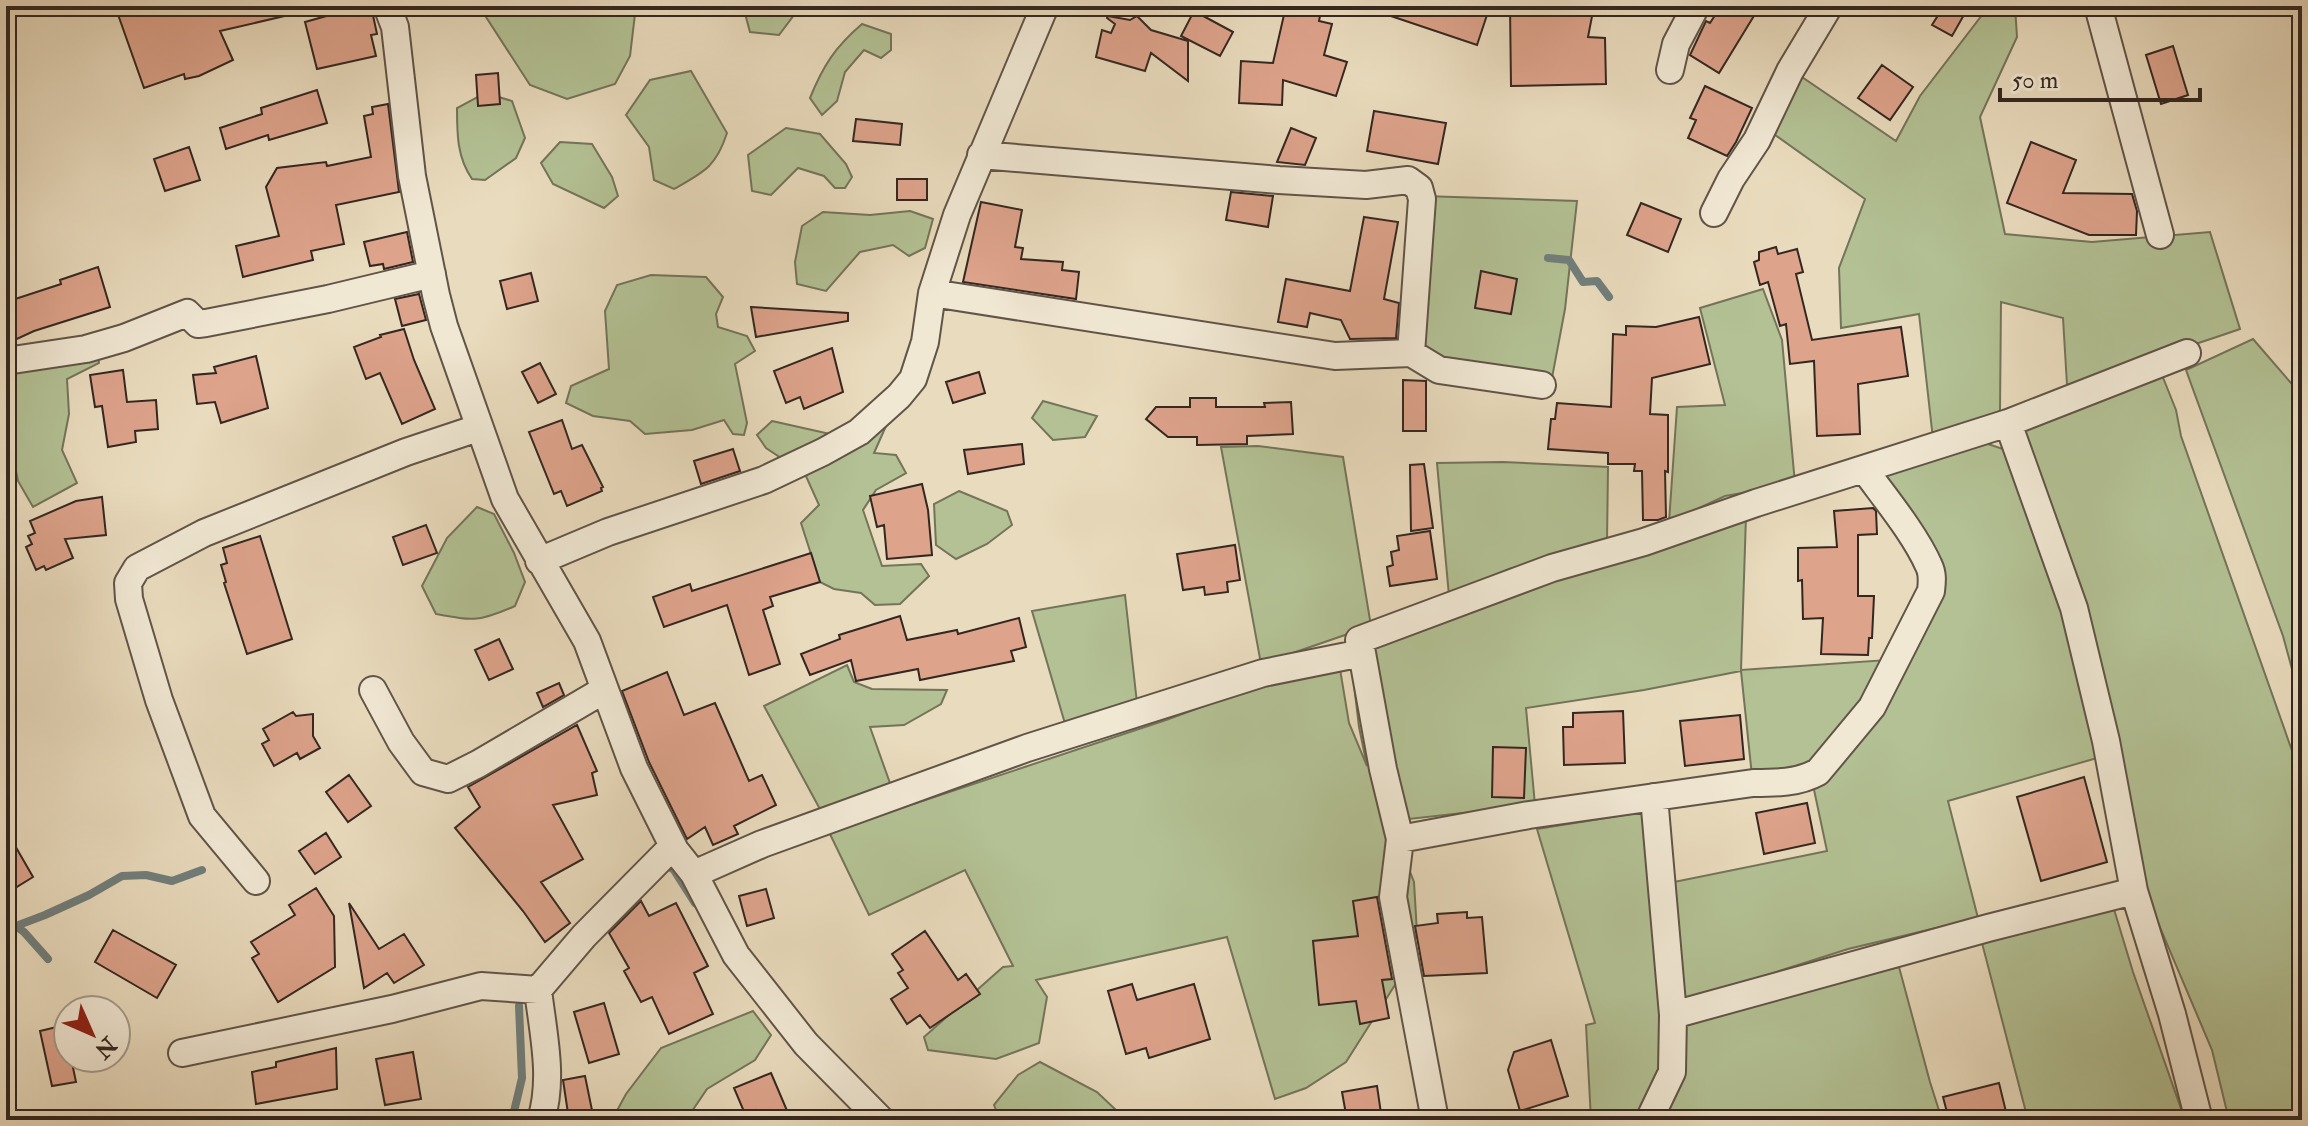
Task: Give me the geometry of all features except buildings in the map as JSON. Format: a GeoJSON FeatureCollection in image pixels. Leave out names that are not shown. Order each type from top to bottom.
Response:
{"type":"FeatureCollection","features":[{"type":"Feature","properties":{"kind":"street"},"geometry":{"type":"LineString","coordinates":[[387,6],[398,43],[412,176],[444,326],[505,499],[587,641],[634,768],[673,846],[694,874],[736,955],[806,1044],[881,1120]]}},
{"type":"Feature","properties":{"kind":"street"},"geometry":{"type":"LineString","coordinates":[[539,561],[608,532],[764,480],[859,432],[886,411],[913,379],[925,342],[932,293],[957,215],[1045,6]]}},
{"type":"Feature","properties":{"kind":"street"},"geometry":{"type":"LineString","coordinates":[[1670,70],[1676,44],[1696,6]]}},
{"type":"Feature","properties":{"kind":"street"},"geometry":{"type":"LineString","coordinates":[[1714,213],[1731,179],[1757,140],[1790,71],[1829,6]]}},
{"type":"Feature","properties":{"kind":"street"},"geometry":{"type":"LineString","coordinates":[[2098,6],[2160,235]]}},
{"type":"Feature","properties":{"kind":"street"},"geometry":{"type":"LineString","coordinates":[[981,155],[1279,180],[1366,185],[1408,180],[1419,188],[1422,199],[1411,353]]}},
{"type":"Feature","properties":{"kind":"street"},"geometry":{"type":"LineString","coordinates":[[6,361],[86,349],[187,313],[198,324],[206,323],[432,274]]}},
{"type":"Feature","properties":{"kind":"street"},"geometry":{"type":"LineString","coordinates":[[932,293],[1335,356],[1411,353],[1439,370],[1542,385]]}},
{"type":"Feature","properties":{"kind":"street"},"geometry":{"type":"LineString","coordinates":[[1435,1120],[1393,897],[1400,839],[1383,769],[1359,640],[1552,568],[1644,542],[2008,423],[2187,353]]}},
{"type":"Feature","properties":{"kind":"street"},"geometry":{"type":"LineString","coordinates":[[2008,423],[2074,608],[2106,741],[2134,891],[2172,1014],[2199,1120]]}},
{"type":"Feature","properties":{"kind":"street"},"geometry":{"type":"LineString","coordinates":[[256,881],[202,816],[159,700],[129,599],[128,583],[137,568],[204,533],[406,452],[478,428]]}},
{"type":"Feature","properties":{"kind":"street"},"geometry":{"type":"LineString","coordinates":[[1400,839],[1529,815],[1753,783],[1786,782],[1808,778],[1827,764],[1872,707],[1931,591],[1930,567],[1864,469]]}},
{"type":"Feature","properties":{"kind":"street"},"geometry":{"type":"LineString","coordinates":[[694,874],[762,844],[1027,748],[1263,673],[1362,653]]}},
{"type":"Feature","properties":{"kind":"street"},"geometry":{"type":"LineString","coordinates":[[373,690],[401,742],[423,772],[448,779],[604,690]]}},
{"type":"Feature","properties":{"kind":"street"},"geometry":{"type":"LineString","coordinates":[[1649,1120],[1672,1072],[1673,1015],[1654,797]]}},
{"type":"Feature","properties":{"kind":"street"},"geometry":{"type":"LineString","coordinates":[[541,1120],[549,1075],[538,990],[584,936],[673,846]]}},
{"type":"Feature","properties":{"kind":"street"},"geometry":{"type":"LineString","coordinates":[[1673,1015],[2134,891]]}},
{"type":"Feature","properties":{"kind":"street"},"geometry":{"type":"LineString","coordinates":[[182,1053],[392,1009],[481,986],[538,990]]}},
{"type":"Feature","properties":{"kind":"green space"},"geometry":{"type":"Polygon","coordinates":[[[494,6],[628,6],[635,14],[630,56],[615,84],[567,99],[530,85],[486,17],[494,6]]]}},
{"type":"Feature","properties":{"kind":"green space"},"geometry":{"type":"Polygon","coordinates":[[[743,6],[800,7],[779,35],[750,32],[743,6]]]}},
{"type":"Feature","properties":{"kind":"green space"},"geometry":{"type":"Polygon","coordinates":[[[1989,6],[2015,6],[2017,37],[1980,117],[2005,234],[2092,242],[2210,232],[2240,329],[2067,385],[2063,318],[2001,302],[2000,411],[1933,439],[1919,314],[1841,328],[1839,268],[1865,199],[1771,132],[1796,73],[1896,141],[1920,96],[1989,6]]]}},
{"type":"Feature","properties":{"kind":"green space"},"geometry":{"type":"Polygon","coordinates":[[[862,24],[891,34],[891,50],[881,58],[864,50],[845,72],[837,101],[822,115],[810,98],[837,49],[862,24]]]}},
{"type":"Feature","properties":{"kind":"green space"},"geometry":{"type":"Polygon","coordinates":[[[691,71],[727,133],[708,167],[674,189],[654,180],[649,147],[626,115],[650,80],[691,71]]]}},
{"type":"Feature","properties":{"kind":"green space"},"geometry":{"type":"Polygon","coordinates":[[[485,93],[512,101],[525,138],[516,158],[485,180],[472,179],[463,162],[457,108],[485,93]]]}},
{"type":"Feature","properties":{"kind":"green space"},"geometry":{"type":"Polygon","coordinates":[[[786,128],[820,134],[846,164],[852,177],[845,188],[835,188],[824,176],[798,168],[771,195],[752,191],[748,155],[786,128]]]}},
{"type":"Feature","properties":{"kind":"green space"},"geometry":{"type":"Polygon","coordinates":[[[560,142],[592,144],[612,177],[618,196],[604,208],[553,184],[541,163],[560,142]]]}},
{"type":"Feature","properties":{"kind":"green space"},"geometry":{"type":"Polygon","coordinates":[[[1422,196],[1577,201],[1565,309],[1552,378],[1412,359],[1422,196]]]}},
{"type":"Feature","properties":{"kind":"green space"},"geometry":{"type":"Polygon","coordinates":[[[910,211],[933,219],[925,248],[909,256],[893,245],[860,252],[826,291],[797,284],[795,262],[802,226],[823,212],[870,215],[910,211]]]}},
{"type":"Feature","properties":{"kind":"green space"},"geometry":{"type":"Polygon","coordinates":[[[651,275],[706,277],[723,297],[716,314],[718,327],[747,336],[755,351],[735,364],[747,423],[744,435],[733,434],[724,420],[692,430],[645,434],[630,421],[593,416],[566,403],[571,386],[609,369],[605,311],[617,285],[651,275]]]}},
{"type":"Feature","properties":{"kind":"green space"},"geometry":{"type":"Polygon","coordinates":[[[1763,289],[1782,340],[1795,484],[1725,496],[1669,522],[1677,407],[1725,405],[1700,308],[1763,289]]]}},
{"type":"Feature","properties":{"kind":"green space"},"geometry":{"type":"Polygon","coordinates":[[[2253,339],[2297,390],[2302,405],[2302,706],[2283,636],[2186,370],[2253,339]]]}},
{"type":"Feature","properties":{"kind":"green space"},"geometry":{"type":"Polygon","coordinates":[[[97,347],[99,363],[67,379],[69,414],[62,450],[77,483],[33,507],[18,481],[6,421],[6,367],[97,347]]]}},
{"type":"Feature","properties":{"kind":"green space"},"geometry":{"type":"Polygon","coordinates":[[[2162,375],[2302,779],[2302,1120],[2229,1120],[2212,1050],[2150,904],[2023,428],[2162,375]]]}},
{"type":"Feature","properties":{"kind":"green space"},"geometry":{"type":"Polygon","coordinates":[[[1043,401],[1097,416],[1085,437],[1053,440],[1032,418],[1043,401]]]}},
{"type":"Feature","properties":{"kind":"green space"},"geometry":{"type":"Polygon","coordinates":[[[772,421],[830,434],[886,426],[874,453],[896,455],[906,473],[876,490],[863,510],[882,566],[921,564],[929,576],[900,604],[875,605],[861,593],[834,589],[820,582],[801,523],[819,505],[805,474],[766,448],[757,435],[772,421]]]}},
{"type":"Feature","properties":{"kind":"green space"},"geometry":{"type":"Polygon","coordinates":[[[1985,443],[2006,450],[2068,609],[2097,758],[1948,801],[1978,918],[1848,949],[1682,1002],[1669,883],[1827,851],[1813,785],[1942,584],[1879,474],[1985,443]]]}},
{"type":"Feature","properties":{"kind":"green space"},"geometry":{"type":"Polygon","coordinates":[[[1258,446],[1343,457],[1371,626],[1261,664],[1221,447],[1258,446]]]}},
{"type":"Feature","properties":{"kind":"green space"},"geometry":{"type":"Polygon","coordinates":[[[1503,462],[1608,467],[1607,542],[1509,569],[1449,596],[1437,463],[1503,462]]]}},
{"type":"Feature","properties":{"kind":"green space"},"geometry":{"type":"Polygon","coordinates":[[[959,491],[1007,511],[1012,525],[987,544],[956,559],[936,545],[934,504],[959,491]]]}},
{"type":"Feature","properties":{"kind":"green space"},"geometry":{"type":"Polygon","coordinates":[[[477,507],[494,514],[525,582],[515,606],[493,615],[468,619],[436,614],[422,586],[447,538],[477,507]]]}},
{"type":"Feature","properties":{"kind":"green space"},"geometry":{"type":"Polygon","coordinates":[[[1746,516],[1741,670],[1887,660],[1863,710],[1808,773],[1752,776],[1741,671],[1526,708],[1535,805],[1390,821],[1414,882],[1417,933],[1400,977],[1346,1062],[1306,1088],[1275,1099],[1227,937],[1036,980],[1047,997],[1039,1043],[996,1059],[928,1050],[924,1037],[1003,967],[1013,966],[965,870],[869,915],[829,832],[1166,720],[1338,657],[1349,723],[1367,766],[1350,651],[1746,516]]]}},
{"type":"Feature","properties":{"kind":"green space"},"geometry":{"type":"Polygon","coordinates":[[[1125,595],[1137,703],[1066,727],[1032,611],[1125,595]]]}},
{"type":"Feature","properties":{"kind":"green space"},"geometry":{"type":"Polygon","coordinates":[[[847,665],[854,682],[872,689],[947,690],[941,704],[904,725],[870,727],[891,786],[821,811],[764,706],[847,665]]]}},
{"type":"Feature","properties":{"kind":"green space"},"geometry":{"type":"Polygon","coordinates":[[[1643,812],[1666,1076],[1639,1120],[1591,1120],[1586,1025],[1595,1023],[1537,829],[1643,812]]]}},
{"type":"Feature","properties":{"kind":"green space"},"geometry":{"type":"Polygon","coordinates":[[[2113,906],[2185,1120],[2028,1120],[1982,943],[2113,906]]]}},
{"type":"Feature","properties":{"kind":"green space"},"geometry":{"type":"Polygon","coordinates":[[[1899,967],[1942,1120],[1659,1120],[1682,1022],[1899,967]]]}},
{"type":"Feature","properties":{"kind":"green space"},"geometry":{"type":"Polygon","coordinates":[[[753,1011],[771,1035],[755,1060],[707,1089],[686,1120],[614,1120],[626,1094],[661,1048],[753,1011]]]}},
{"type":"Feature","properties":{"kind":"green space"},"geometry":{"type":"Polygon","coordinates":[[[1040,1062],[1097,1092],[1116,1110],[1113,1120],[1000,1120],[994,1105],[1018,1075],[1040,1062]]]}},
{"type":"Feature","properties":{"kind":"waterway"},"geometry":{"type":"LineString","coordinates":[[1548,258],[1569,260],[1583,282],[1597,281],[1609,297]]}},
{"type":"Feature","properties":{"kind":"waterway"},"geometry":{"type":"LineString","coordinates":[[662,861],[674,870],[695,903]]}},
{"type":"Feature","properties":{"kind":"waterway"},"geometry":{"type":"LineString","coordinates":[[16,926],[89,895],[122,876],[146,875],[172,881],[202,870]]}},
{"type":"Feature","properties":{"kind":"waterway"},"geometry":{"type":"LineString","coordinates":[[6,919],[24,932],[48,959]]}},
{"type":"Feature","properties":{"kind":"waterway"},"geometry":{"type":"LineString","coordinates":[[512,1120],[522,1078],[519,1006]]}}]}
